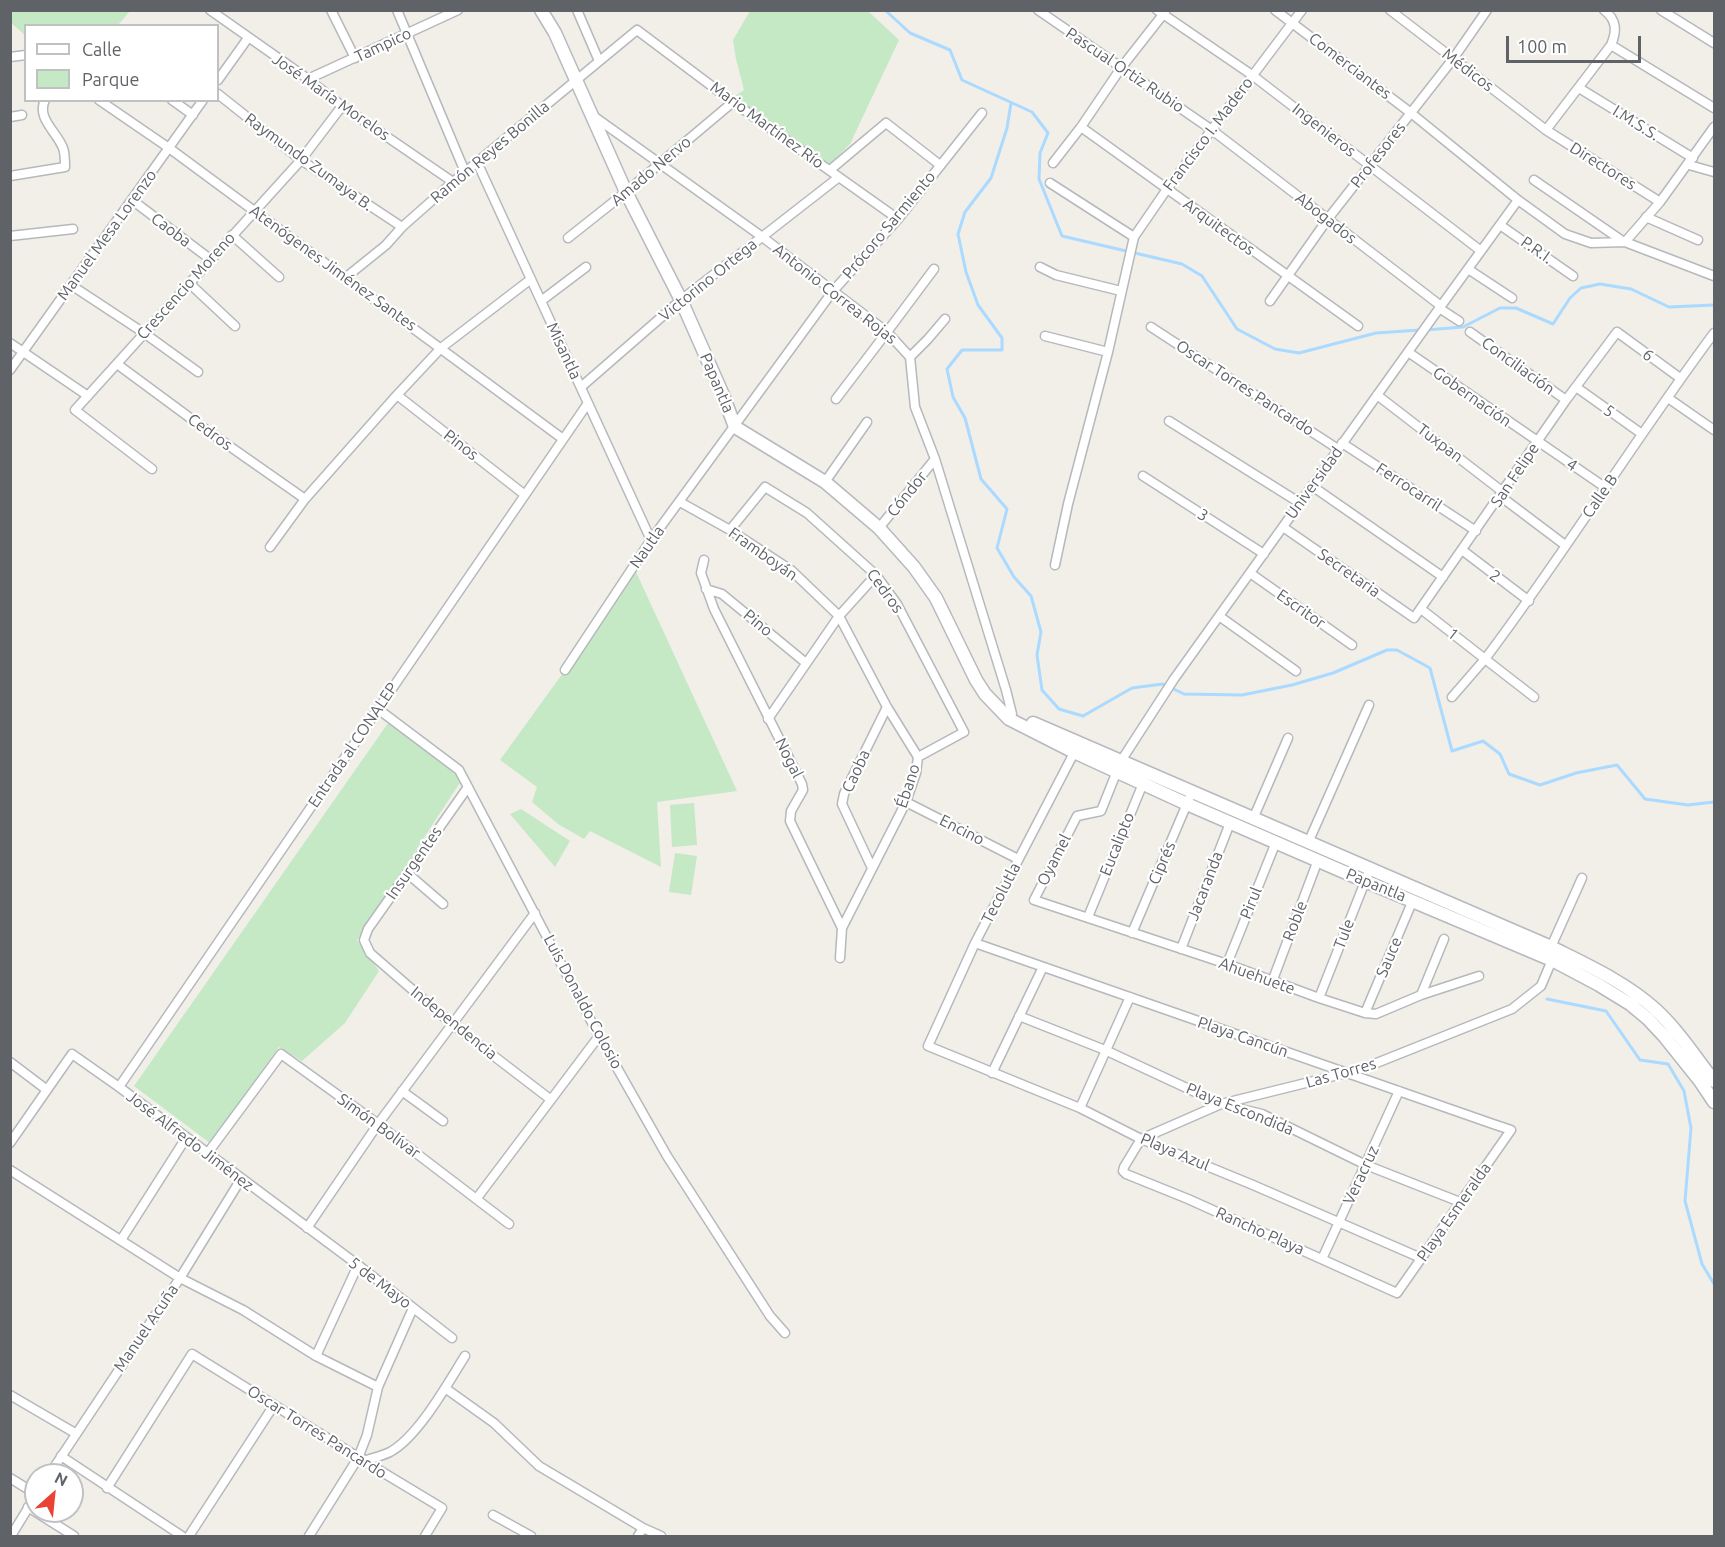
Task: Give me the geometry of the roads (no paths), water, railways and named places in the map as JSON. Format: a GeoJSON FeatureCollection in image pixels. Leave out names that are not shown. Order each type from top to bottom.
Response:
{"type":"FeatureCollection","features":[{"type":"Feature","properties":{"kind":"street","name":"José María Morelos"},"geometry":{"type":"LineString","coordinates":[[210,10],[308,79],[342,106],[453,182]]}},
{"type":"Feature","properties":{"kind":"street"},"geometry":{"type":"LineString","coordinates":[[331,10],[355,58]]}},
{"type":"Feature","properties":{"kind":"street"},"geometry":{"type":"LineString","coordinates":[[397,10],[465,172]]}},
{"type":"Feature","properties":{"kind":"street","name":"Tampico"},"geometry":{"type":"LineString","coordinates":[[308,79],[458,10]]}},
{"type":"Feature","properties":{"kind":"street","name":"Papantla"},"geometry":{"type":"LineString","coordinates":[[541,10],[555,33],[626,192],[681,300],[735,427],[825,482],[879,528],[914,567],[936,598],[963,656],[985,694],[1008,716],[1189,798],[1230,823],[1552,960],[1658,1021]]}},
{"type":"Feature","properties":{"kind":"street"},"geometry":{"type":"LineString","coordinates":[[577,10],[599,61]]}},
{"type":"Feature","properties":{"kind":"street","name":"Comerciantes"},"geometry":{"type":"LineString","coordinates":[[1275,10],[1412,112],[1518,200],[1565,234],[1591,243],[1625,242]]}},
{"type":"Feature","properties":{"kind":"street","name":"Francisco I. Madero"},"geometry":{"type":"LineString","coordinates":[[1055,565],[1133,242],[1167,189],[1302,10]]}},
{"type":"Feature","properties":{"kind":"street","name":"Médicos"},"geometry":{"type":"LineString","coordinates":[[1390,10],[1546,130]]}},
{"type":"Feature","properties":{"kind":"street","name":"Profesores"},"geometry":{"type":"LineString","coordinates":[[1270,301],[1327,220],[1453,59],[1487,10]]}},
{"type":"Feature","properties":{"kind":"street"},"geometry":{"type":"LineString","coordinates":[[1546,130],[1611,45],[1616,34],[1615,24],[1604,10]]}},
{"type":"Feature","properties":{"kind":"street"},"geometry":{"type":"LineString","coordinates":[[1661,10],[1714,43]]}},
{"type":"Feature","properties":{"kind":"street","name":"Pascual Ortiz Rubio"},"geometry":{"type":"LineString","coordinates":[[1043,12],[1212,129]]}},
{"type":"Feature","properties":{"kind":"street"},"geometry":{"type":"LineString","coordinates":[[1053,163],[1162,12]]}},
{"type":"Feature","properties":{"kind":"street","name":"Ingenieros"},"geometry":{"type":"LineString","coordinates":[[1162,12],[1252,75],[1481,251]]}},
{"type":"Feature","properties":{"kind":"street","name":"Ramón Reyes Bonilla"},"geometry":{"type":"LineString","coordinates":[[345,278],[386,245],[402,227],[453,182],[637,30]]}},
{"type":"Feature","properties":{"kind":"street","name":"Mario Martínez Río"},"geometry":{"type":"LineString","coordinates":[[637,30],[733,102],[898,219]]}},
{"type":"Feature","properties":{"kind":"street"},"geometry":{"type":"LineString","coordinates":[[219,79],[248,38]]}},
{"type":"Feature","properties":{"kind":"street"},"geometry":{"type":"LineString","coordinates":[[1611,45],[1714,108]]}},
{"type":"Feature","properties":{"kind":"street","name":"I.M.S.S."},"geometry":{"type":"LineString","coordinates":[[1579,88],[1691,162],[1714,172]]}},
{"type":"Feature","properties":{"kind":"street","name":"Raymundo Zumaya B."},"geometry":{"type":"LineString","coordinates":[[219,95],[301,160],[402,227]]}},
{"type":"Feature","properties":{"kind":"street"},"geometry":{"type":"LineString","coordinates":[[10,176],[65,167],[63,149],[43,116],[44,102]]}},
{"type":"Feature","properties":{"kind":"street","name":"Atenógenes Jiménez Santes"},"geometry":{"type":"LineString","coordinates":[[102,102],[169,148],[564,439]]}},
{"type":"Feature","properties":{"kind":"street"},"geometry":{"type":"LineString","coordinates":[[175,102],[193,115]]}},
{"type":"Feature","properties":{"kind":"street","name":"Manuel Mesa Lorenzo"},"geometry":{"type":"LineString","coordinates":[[10,370],[202,102]]}},
{"type":"Feature","properties":{"kind":"street","name":"Amado Nervo"},"geometry":{"type":"LineString","coordinates":[[568,238],[733,102]]}},
{"type":"Feature","properties":{"kind":"street","name":"Crescencio Moreno"},"geometry":{"type":"LineString","coordinates":[[152,469],[75,410],[301,160],[342,106]]}},
{"type":"Feature","properties":{"kind":"street","name":"Prócoro Sarmiento"},"geometry":{"type":"LineString","coordinates":[[735,427],[833,291],[898,219],[982,113]]}},
{"type":"Feature","properties":{"kind":"street"},"geometry":{"type":"LineString","coordinates":[[10,117],[22,115]]}},
{"type":"Feature","properties":{"kind":"street","name":"Antonio Correa Rojas"},"geometry":{"type":"LineString","coordinates":[[592,115],[761,236],[887,332],[910,357],[915,407],[935,459],[1005,690],[1008,716]]}},
{"type":"Feature","properties":{"kind":"street"},"geometry":{"type":"LineString","coordinates":[[830,170],[886,123],[940,165]]}},
{"type":"Feature","properties":{"kind":"street","name":"Arquitectos"},"geometry":{"type":"LineString","coordinates":[[1081,127],[1358,326]]}},
{"type":"Feature","properties":{"kind":"street"},"geometry":{"type":"LineString","coordinates":[[1625,242],[1691,162],[1714,127]]}},
{"type":"Feature","properties":{"kind":"street","name":"Abogados"},"geometry":{"type":"LineString","coordinates":[[1212,129],[1440,307]]}},
{"type":"Feature","properties":{"kind":"street","name":"Directores"},"geometry":{"type":"LineString","coordinates":[[1546,130],[1660,202]]}},
{"type":"Feature","properties":{"kind":"street","name":"Misantla"},"geometry":{"type":"LineString","coordinates":[[477,162],[651,540]]}},
{"type":"Feature","properties":{"kind":"street","name":"Victorino Ortega"},"geometry":{"type":"LineString","coordinates":[[581,387],[681,300],[839,177]]}},
{"type":"Feature","properties":{"kind":"street"},"geometry":{"type":"LineString","coordinates":[[1534,180],[1625,242],[1714,276]]}},
{"type":"Feature","properties":{"kind":"street"},"geometry":{"type":"LineString","coordinates":[[1050,183],[1133,242]]}},
{"type":"Feature","properties":{"kind":"street","name":"Caoba"},"geometry":{"type":"LineString","coordinates":[[132,200],[210,259]]}},
{"type":"Feature","properties":{"kind":"street","name":"Universidad"},"geometry":{"type":"LineString","coordinates":[[1118,766],[1174,679],[1518,200]]}},
{"type":"Feature","properties":{"kind":"street"},"geometry":{"type":"LineString","coordinates":[[1646,217],[1698,240]]}},
{"type":"Feature","properties":{"kind":"street","name":"P.R.I."},"geometry":{"type":"LineString","coordinates":[[1500,225],[1573,276]]}},
{"type":"Feature","properties":{"kind":"street"},"geometry":{"type":"LineString","coordinates":[[10,236],[73,229]]}},
{"type":"Feature","properties":{"kind":"street"},"geometry":{"type":"LineString","coordinates":[[232,235],[279,277]]}},
{"type":"Feature","properties":{"kind":"street"},"geometry":{"type":"LineString","coordinates":[[541,301],[586,267]]}},
{"type":"Feature","properties":{"kind":"street"},"geometry":{"type":"LineString","coordinates":[[1040,267],[1056,275],[1121,291]]}},
{"type":"Feature","properties":{"kind":"street"},"geometry":{"type":"LineString","coordinates":[[1468,268],[1512,298]]}},
{"type":"Feature","properties":{"kind":"street"},"geometry":{"type":"LineString","coordinates":[[836,399],[934,269]]}},
{"type":"Feature","properties":{"kind":"street"},"geometry":{"type":"LineString","coordinates":[[270,547],[305,499],[441,348],[531,279]]}},
{"type":"Feature","properties":{"kind":"street"},"geometry":{"type":"LineString","coordinates":[[189,283],[235,326]]}},
{"type":"Feature","properties":{"kind":"street"},"geometry":{"type":"LineString","coordinates":[[71,285],[198,372]]}},
{"type":"Feature","properties":{"kind":"street"},"geometry":{"type":"LineString","coordinates":[[1440,307],[1460,321]]}},
{"type":"Feature","properties":{"kind":"street"},"geometry":{"type":"LineString","coordinates":[[910,357],[945,319]]}},
{"type":"Feature","properties":{"kind":"street","name":"Oscar Torres Pancardo"},"geometry":{"type":"LineString","coordinates":[[1151,327],[1340,446]]}},
{"type":"Feature","properties":{"kind":"street","name":"Conciliación"},"geometry":{"type":"LineString","coordinates":[[1470,332],[1566,400]]}},
{"type":"Feature","properties":{"kind":"street","name":"San Felipe"},"geometry":{"type":"LineString","coordinates":[[1414,618],[1566,400],[1617,332]]}},
{"type":"Feature","properties":{"kind":"street","name":"6"},"geometry":{"type":"LineString","coordinates":[[1617,332],[1680,378]]}},
{"type":"Feature","properties":{"kind":"street","name":"Calle B"},"geometry":{"type":"LineString","coordinates":[[1452,697],[1485,659],[1529,601],[1680,378],[1714,333]]}},
{"type":"Feature","properties":{"kind":"street"},"geometry":{"type":"LineString","coordinates":[[1045,336],[1108,352]]}},
{"type":"Feature","properties":{"kind":"street"},"geometry":{"type":"LineString","coordinates":[[10,343],[88,396]]}},
{"type":"Feature","properties":{"kind":"street","name":"Gobernación"},"geometry":{"type":"LineString","coordinates":[[1408,352],[1537,442]]}},
{"type":"Feature","properties":{"kind":"street","name":"Cedros"},"geometry":{"type":"LineString","coordinates":[[117,364],[305,499]]}},
{"type":"Feature","properties":{"kind":"street","name":"5"},"geometry":{"type":"LineString","coordinates":[[1576,387],[1642,434]]}},
{"type":"Feature","properties":{"kind":"street","name":"Pinos"},"geometry":{"type":"LineString","coordinates":[[397,395],[525,495]]}},
{"type":"Feature","properties":{"kind":"street","name":"Tuxpan"},"geometry":{"type":"LineString","coordinates":[[1377,395],[1502,494]]}},
{"type":"Feature","properties":{"kind":"street"},"geometry":{"type":"LineString","coordinates":[[1668,398],[1714,430]]}},
{"type":"Feature","properties":{"kind":"street","name":"Entrada al CONALEP"},"geometry":{"type":"LineString","coordinates":[[118,1087],[588,403]]}},
{"type":"Feature","properties":{"kind":"street"},"geometry":{"type":"LineString","coordinates":[[1169,421],[1300,503]]}},
{"type":"Feature","properties":{"kind":"street"},"geometry":{"type":"LineString","coordinates":[[825,482],[867,422]]}},
{"type":"Feature","properties":{"kind":"street","name":"Nautla"},"geometry":{"type":"LineString","coordinates":[[565,670],[651,540],[735,427]]}},
{"type":"Feature","properties":{"kind":"street","name":"4"},"geometry":{"type":"LineString","coordinates":[[1537,442],[1606,488]]}},
{"type":"Feature","properties":{"kind":"street","name":"Ferrocarril"},"geometry":{"type":"LineString","coordinates":[[1340,446],[1476,531]]}},
{"type":"Feature","properties":{"kind":"street","name":"Cóndor"},"geometry":{"type":"LineString","coordinates":[[879,528],[935,459]]}},
{"type":"Feature","properties":{"kind":"street","name":"3"},"geometry":{"type":"LineString","coordinates":[[1143,476],[1264,554]]}},
{"type":"Feature","properties":{"kind":"street"},"geometry":{"type":"LineString","coordinates":[[1312,486],[1443,577]]}},
{"type":"Feature","properties":{"kind":"street","name":"Cedros"},"geometry":{"type":"LineString","coordinates":[[730,530],[765,488],[807,513],[876,575],[897,604],[964,732],[918,758]]}},
{"type":"Feature","properties":{"kind":"street"},"geometry":{"type":"LineString","coordinates":[[1502,494],[1565,545]]}},
{"type":"Feature","properties":{"kind":"street","name":"Framboyán"},"geometry":{"type":"LineString","coordinates":[[680,502],[730,530],[791,570],[839,616]]}},
{"type":"Feature","properties":{"kind":"street","name":"Secretaria"},"geometry":{"type":"LineString","coordinates":[[1283,527],[1414,618]]}},
{"type":"Feature","properties":{"kind":"street","name":"2"},"geometry":{"type":"LineString","coordinates":[[1462,550],[1529,601]]}},
{"type":"Feature","properties":{"kind":"street","name":"Nogal"},"geometry":{"type":"LineString","coordinates":[[704,560],[701,573],[706,589],[802,784],[803,790],[791,811],[790,821],[842,928],[840,958]]}},
{"type":"Feature","properties":{"kind":"street","name":"Escritor"},"geometry":{"type":"LineString","coordinates":[[1250,573],[1352,645]]}},
{"type":"Feature","properties":{"kind":"street"},"geometry":{"type":"LineString","coordinates":[[768,719],[839,616],[876,575]]}},
{"type":"Feature","properties":{"kind":"street","name":"Pino"},"geometry":{"type":"LineString","coordinates":[[706,589],[722,594],[806,663]]}},
{"type":"Feature","properties":{"kind":"street","name":"1"},"geometry":{"type":"LineString","coordinates":[[1420,609],[1534,696]]}},
{"type":"Feature","properties":{"kind":"street","name":"Ébano"},"geometry":{"type":"LineString","coordinates":[[839,616],[887,707],[918,758],[916,773],[906,802],[842,928]]}},
{"type":"Feature","properties":{"kind":"street"},"geometry":{"type":"LineString","coordinates":[[1219,616],[1296,671]]}},
{"type":"Feature","properties":{"kind":"street"},"geometry":{"type":"LineString","coordinates":[[985,694],[999,695],[1005,690]]}},
{"type":"Feature","properties":{"kind":"street"},"geometry":{"type":"LineString","coordinates":[[1308,843],[1369,705]]}},
{"type":"Feature","properties":{"kind":"street","name":"Caoba"},"geometry":{"type":"LineString","coordinates":[[872,868],[842,804],[844,794],[887,707]]}},
{"type":"Feature","properties":{"kind":"street","name":"Luis Donaldo Colosio"},"geometry":{"type":"LineString","coordinates":[[378,710],[459,770],[599,1036],[667,1156],[770,1316],[785,1333]]}},
{"type":"Feature","properties":{"kind":"street"},"geometry":{"type":"LineString","coordinates":[[1253,819],[1288,738]]}},
{"type":"Feature","properties":{"kind":"street","name":"Tecolutla"},"geometry":{"type":"LineString","coordinates":[[928,1046],[975,943],[1076,748]]}},
{"type":"Feature","properties":{"kind":"street","name":"Oyamel"},"geometry":{"type":"LineString","coordinates":[[1034,900],[1077,816],[1101,811],[1118,766]]}},
{"type":"Feature","properties":{"kind":"street","name":"Eucalipto"},"geometry":{"type":"LineString","coordinates":[[1088,917],[1145,777]]}},
{"type":"Feature","properties":{"kind":"street","name":"Insurgentes"},"geometry":{"type":"LineString","coordinates":[[364,940],[368,929],[468,787]]}},
{"type":"Feature","properties":{"kind":"street","name":"Papantla"},"geometry":{"type":"LineString","coordinates":[[1189,798],[1253,819],[1371,869],[1551,947],[1608,976],[1635,993],[1708,1079],[1714,1102]]}},
{"type":"Feature","properties":{"kind":"street","name":"Ciprés"},"geometry":{"type":"LineString","coordinates":[[1132,933],[1189,798]]}},
{"type":"Feature","properties":{"kind":"street","name":"Encino"},"geometry":{"type":"LineString","coordinates":[[906,802],[1018,859]]}},
{"type":"Feature","properties":{"kind":"street","name":"Jacaranda"},"geometry":{"type":"LineString","coordinates":[[1181,949],[1230,823]]}},
{"type":"Feature","properties":{"kind":"street","name":"Pirul"},"geometry":{"type":"LineString","coordinates":[[1227,964],[1276,842]]}},
{"type":"Feature","properties":{"kind":"street","name":"Roble"},"geometry":{"type":"LineString","coordinates":[[1272,982],[1318,860]]}},
{"type":"Feature","properties":{"kind":"street","name":"Tule"},"geometry":{"type":"LineString","coordinates":[[1319,999],[1371,869]]}},
{"type":"Feature","properties":{"kind":"street"},"geometry":{"type":"LineString","coordinates":[[407,873],[443,904]]}},
{"type":"Feature","properties":{"kind":"street"},"geometry":{"type":"LineString","coordinates":[[1551,947],[1582,878]]}},
{"type":"Feature","properties":{"kind":"street","name":"Ahuehuete"},"geometry":{"type":"LineString","coordinates":[[1034,900],[1365,1013],[1376,1014],[1421,995],[1479,976]]}},
{"type":"Feature","properties":{"kind":"street","name":"Sauce"},"geometry":{"type":"LineString","coordinates":[[1365,1013],[1413,900]]}},
{"type":"Feature","properties":{"kind":"street"},"geometry":{"type":"LineString","coordinates":[[307,1228],[378,1124],[535,913]]}},
{"type":"Feature","properties":{"kind":"street"},"geometry":{"type":"LineString","coordinates":[[1421,995],[1444,939]]}},
{"type":"Feature","properties":{"kind":"street","name":"Independencia"},"geometry":{"type":"LineString","coordinates":[[364,940],[370,953],[452,1024],[550,1099]]}},
{"type":"Feature","properties":{"kind":"street","name":"Playa Cancún"},"geometry":{"type":"LineString","coordinates":[[975,943],[1511,1131]]}},
{"type":"Feature","properties":{"kind":"street","name":"Las Torres"},"geometry":{"type":"LineString","coordinates":[[1141,1138],[1221,1104],[1346,1073],[1407,1052],[1512,1008],[1541,986],[1552,960]]}},
{"type":"Feature","properties":{"kind":"street"},"geometry":{"type":"LineString","coordinates":[[992,1073],[1043,967]]}},
{"type":"Feature","properties":{"kind":"street"},"geometry":{"type":"LineString","coordinates":[[1080,1108],[1130,997]]}},
{"type":"Feature","properties":{"kind":"street","name":"Playa Escondida"},"geometry":{"type":"LineString","coordinates":[[1019,1016],[1105,1050],[1221,1104],[1262,1114],[1366,1165],[1460,1203]]}},
{"type":"Feature","properties":{"kind":"street"},"geometry":{"type":"LineString","coordinates":[[477,1198],[599,1036]]}},
{"type":"Feature","properties":{"kind":"street","name":"Playa Azul"},"geometry":{"type":"LineString","coordinates":[[928,1046],[1080,1108],[1141,1138],[1421,1258]]}},
{"type":"Feature","properties":{"kind":"street","name":"José Alfredo Jiménez"},"geometry":{"type":"LineString","coordinates":[[47,1090],[72,1054],[307,1228]]}},
{"type":"Feature","properties":{"kind":"street","name":"Simón Bolívar"},"geometry":{"type":"LineString","coordinates":[[207,1154],[281,1054],[378,1124],[509,1224]]}},
{"type":"Feature","properties":{"kind":"street"},"geometry":{"type":"LineString","coordinates":[[10,1062],[47,1090],[10,1143]]}},
{"type":"Feature","properties":{"kind":"street"},"geometry":{"type":"LineString","coordinates":[[402,1091],[443,1122]]}},
{"type":"Feature","properties":{"kind":"street","name":"Veracruz"},"geometry":{"type":"LineString","coordinates":[[1322,1259],[1399,1091]]}},
{"type":"Feature","properties":{"kind":"street","name":"Playa Esmeralda"},"geometry":{"type":"LineString","coordinates":[[1397,1293],[1511,1131]]}},
{"type":"Feature","properties":{"kind":"street"},"geometry":{"type":"LineString","coordinates":[[121,1240],[186,1138]]}},
{"type":"Feature","properties":{"kind":"street","name":"Rancho Playa"},"geometry":{"type":"LineString","coordinates":[[1141,1138],[1123,1171],[1397,1293]]}},
{"type":"Feature","properties":{"kind":"street"},"geometry":{"type":"LineString","coordinates":[[10,1170],[180,1278],[243,1310],[316,1356],[378,1388]]}},
{"type":"Feature","properties":{"kind":"street","name":"Manuel Acuña"},"geometry":{"type":"LineString","coordinates":[[57,1463],[180,1278],[241,1179]]}},
{"type":"Feature","properties":{"kind":"street","name":"5 de Mayo"},"geometry":{"type":"LineString","coordinates":[[307,1228],[452,1338]]}},
{"type":"Feature","properties":{"kind":"street"},"geometry":{"type":"LineString","coordinates":[[316,1356],[358,1265]]}},
{"type":"Feature","properties":{"kind":"street"},"geometry":{"type":"LineString","coordinates":[[309,1536],[361,1460],[378,1388],[413,1308]]}},
{"type":"Feature","properties":{"kind":"street","name":"Oscar Torres Pancardo"},"geometry":{"type":"LineString","coordinates":[[106,1488],[192,1354],[442,1508],[424,1536]]}},
{"type":"Feature","properties":{"kind":"street"},"geometry":{"type":"LineString","coordinates":[[361,1460],[392,1451],[415,1431],[446,1388],[465,1356]]}},
{"type":"Feature","properties":{"kind":"street"},"geometry":{"type":"LineString","coordinates":[[446,1388],[494,1423],[538,1466],[643,1528],[661,1536]]}},
{"type":"Feature","properties":{"kind":"street"},"geometry":{"type":"LineString","coordinates":[[10,1395],[75,1433]]}},
{"type":"Feature","properties":{"kind":"street"},"geometry":{"type":"LineString","coordinates":[[189,1536],[274,1405]]}},
{"type":"Feature","properties":{"kind":"street"},"geometry":{"type":"LineString","coordinates":[[61,1456],[106,1488],[182,1536]]}},
{"type":"Feature","properties":{"kind":"street"},"geometry":{"type":"LineString","coordinates":[[10,1478],[24,1487]]}},
{"type":"Feature","properties":{"kind":"street"},"geometry":{"type":"LineString","coordinates":[[10,1536],[24,1513]]}},
{"type":"Feature","properties":{"kind":"street"},"geometry":{"type":"LineString","coordinates":[[493,1515],[531,1536]]}},
{"type":"Feature","properties":{"kind":"street"},"geometry":{"type":"LineString","coordinates":[[53,1523],[74,1536]]}},
{"type":"Feature","properties":{"kind":"street"},"geometry":{"type":"LineString","coordinates":[[638,1536],[643,1528]]}},
{"type":"Feature","properties":{"kind":"waterway"},"geometry":{"type":"LineString","coordinates":[[885,10],[910,33],[950,50],[962,80],[1032,112],[1048,133],[1040,153],[1039,179],[1062,236],[1182,264],[1202,276],[1237,329],[1275,349],[1299,353],[1376,333],[1420,330]]}},
{"type":"Feature","properties":{"kind":"waterway"},"geometry":{"type":"LineString","coordinates":[[1011,103],[1007,128],[991,178],[965,212],[958,234],[966,272],[978,305],[1002,338],[1002,350],[962,350],[947,369],[953,397],[965,418],[981,479],[1007,509],[997,548],[1014,577],[1031,596],[1041,632],[1037,655],[1042,690],[1059,709],[1083,716],[1132,688],[1163,684],[1184,694],[1242,695],[1292,685],[1333,673],[1387,650],[1397,650],[1430,668],[1452,751],[1483,741],[1500,754],[1509,774],[1540,785],[1576,773],[1617,765],[1645,799],[1688,805],[1714,802]]}},
{"type":"Feature","properties":{"kind":"waterway"},"geometry":{"type":"LineString","coordinates":[[1426,330],[1463,327],[1500,308],[1516,308],[1553,324],[1570,298],[1581,288],[1600,284],[1631,289],[1669,307],[1714,305]]}},
{"type":"Feature","properties":{"kind":"waterway"},"geometry":{"type":"LineString","coordinates":[[1547,999],[1606,1011],[1640,1060],[1668,1064],[1684,1091],[1691,1128],[1685,1201],[1702,1264],[1714,1284]]}}]}
